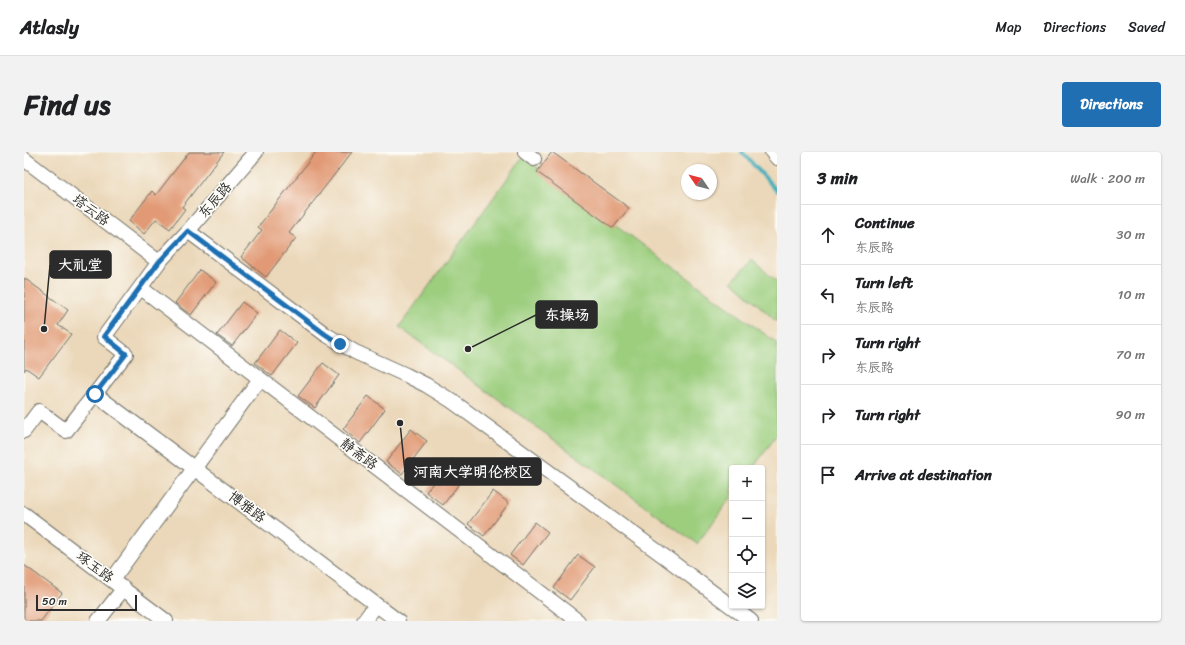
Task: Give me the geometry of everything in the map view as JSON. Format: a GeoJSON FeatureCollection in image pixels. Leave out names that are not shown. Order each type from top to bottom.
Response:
{"type":"FeatureCollection","features":[{"type":"Feature","properties":{"kind":"lane","name":"东辰路"},"geometry":{"type":"LineString","coordinates":[[95,394],[126,354],[104,336],[159,262],[188,231],[256,152]]}},
{"type":"Feature","properties":{"kind":"lane"},"geometry":{"type":"LineString","coordinates":[[772,152],[777,158]]}},
{"type":"Feature","properties":{"kind":"lane","name":"塔云路"},"geometry":{"type":"LineString","coordinates":[[24,159],[159,262]]}},
{"type":"Feature","properties":{"kind":"lane"},"geometry":{"type":"LineString","coordinates":[[188,231],[325,334],[355,352],[406,375],[452,401],[751,621]]}},
{"type":"Feature","properties":{"kind":"lane","name":"静斋路"},"geometry":{"type":"LineString","coordinates":[[141,288],[578,621]]}},
{"type":"Feature","properties":{"kind":"lane"},"geometry":{"type":"LineString","coordinates":[[112,580],[260,379]]}},
{"type":"Feature","properties":{"kind":"lane"},"geometry":{"type":"LineString","coordinates":[[24,431],[39,412],[66,431],[95,394]]}},
{"type":"Feature","properties":{"kind":"lane","name":"博雅路"},"geometry":{"type":"LineString","coordinates":[[95,394],[398,621]]}},
{"type":"Feature","properties":{"kind":"lane","name":"琢玉路"},"geometry":{"type":"LineString","coordinates":[[24,514],[166,621]]}},
{"type":"Feature","properties":{"kind":"lane"},"geometry":{"type":"LineString","coordinates":[[98,621],[124,588]]}},
{"type":"Feature","properties":{"kind":"lane"},"geometry":{"type":"LineString","coordinates":[[364,621],[376,605]]}},
{"type":"Feature","properties":{"kind":"shaded area"},"geometry":{"type":"Polygon","coordinates":[[[24,152],[777,152],[777,621],[24,621],[24,371],[26,368],[39,377],[70,334],[58,325],[68,310],[24,278],[24,152]]]}},
{"type":"Feature","properties":{"kind":"green space"},"geometry":{"type":"Polygon","coordinates":[[[523,157],[777,343],[777,435],[755,465],[729,465],[729,500],[697,544],[399,327],[523,157]]]}},
{"type":"Feature","properties":{"kind":"green space"},"geometry":{"type":"Polygon","coordinates":[[[752,260],[777,282],[777,322],[732,281],[752,260]]]}},
{"type":"Feature","properties":{"kind":"building"},"geometry":{"type":"Polygon","coordinates":[[[189,152],[224,152],[182,207],[185,209],[170,229],[156,219],[144,234],[129,221],[152,191],[156,195],[189,152]]]}},
{"type":"Feature","properties":{"kind":"building"},"geometry":{"type":"Polygon","coordinates":[[[316,152],[352,152],[289,233],[296,238],[266,277],[241,257],[262,230],[258,227],[316,152]]]}},
{"type":"Feature","properties":{"kind":"building"},"geometry":{"type":"Polygon","coordinates":[[[552,152],[629,208],[613,228],[537,172],[552,152]]]}},
{"type":"Feature","properties":{"kind":"building"},"geometry":{"type":"Polygon","coordinates":[[[200,270],[216,282],[191,315],[175,303],[200,270]]]}},
{"type":"Feature","properties":{"kind":"building"},"geometry":{"type":"Polygon","coordinates":[[[24,278],[68,310],[58,325],[71,334],[39,377],[26,368],[24,371],[24,278]]]}},
{"type":"Feature","properties":{"kind":"building"},"geometry":{"type":"Polygon","coordinates":[[[242,302],[257,313],[232,346],[217,335],[242,302]]]}},
{"type":"Feature","properties":{"kind":"building"},"geometry":{"type":"Polygon","coordinates":[[[280,330],[297,343],[272,376],[255,363],[280,330]]]}},
{"type":"Feature","properties":{"kind":"building"},"geometry":{"type":"Polygon","coordinates":[[[323,363],[339,375],[315,408],[298,396],[323,363]]]}},
{"type":"Feature","properties":{"kind":"building"},"geometry":{"type":"Polygon","coordinates":[[[368,396],[385,409],[360,443],[343,429],[368,396]]]}},
{"type":"Feature","properties":{"kind":"building"},"geometry":{"type":"Polygon","coordinates":[[[411,429],[427,441],[402,474],[386,462],[411,429]]]}},
{"type":"Feature","properties":{"kind":"building"},"geometry":{"type":"Polygon","coordinates":[[[451,459],[468,472],[443,505],[426,492],[451,459]]]}},
{"type":"Feature","properties":{"kind":"building"},"geometry":{"type":"Polygon","coordinates":[[[493,491],[509,503],[484,536],[468,524],[493,491]]]}},
{"type":"Feature","properties":{"kind":"building"},"geometry":{"type":"Polygon","coordinates":[[[535,522],[548,532],[523,565],[510,555],[535,522]]]}},
{"type":"Feature","properties":{"kind":"building"},"geometry":{"type":"Polygon","coordinates":[[[578,555],[595,567],[570,600],[554,588],[578,555]]]}},
{"type":"Feature","properties":{"kind":"building"},"geometry":{"type":"Polygon","coordinates":[[[24,565],[62,593],[41,621],[24,621],[24,565]]]}},
{"type":"Feature","properties":{"kind":"waterway"},"geometry":{"type":"LineString","coordinates":[[742,152],[777,191]]}},
{"type":"Feature","properties":{"kind":"place","name":"大礼堂"},"geometry":{"type":"Point","coordinates":[44,329]}},
{"type":"Feature","properties":{"kind":"place","name":"东操场"},"geometry":{"type":"Point","coordinates":[468,349]}},
{"type":"Feature","properties":{"kind":"place","name":"河南大学明伦校区"},"geometry":{"type":"Point","coordinates":[400,423]}},
{"type":"Feature","properties":{"kind":"route"},"geometry":{"type":"LineString","coordinates":[[95,394],[126,354],[104,336],[159,262],[188,231],[340,344]]}}]}
